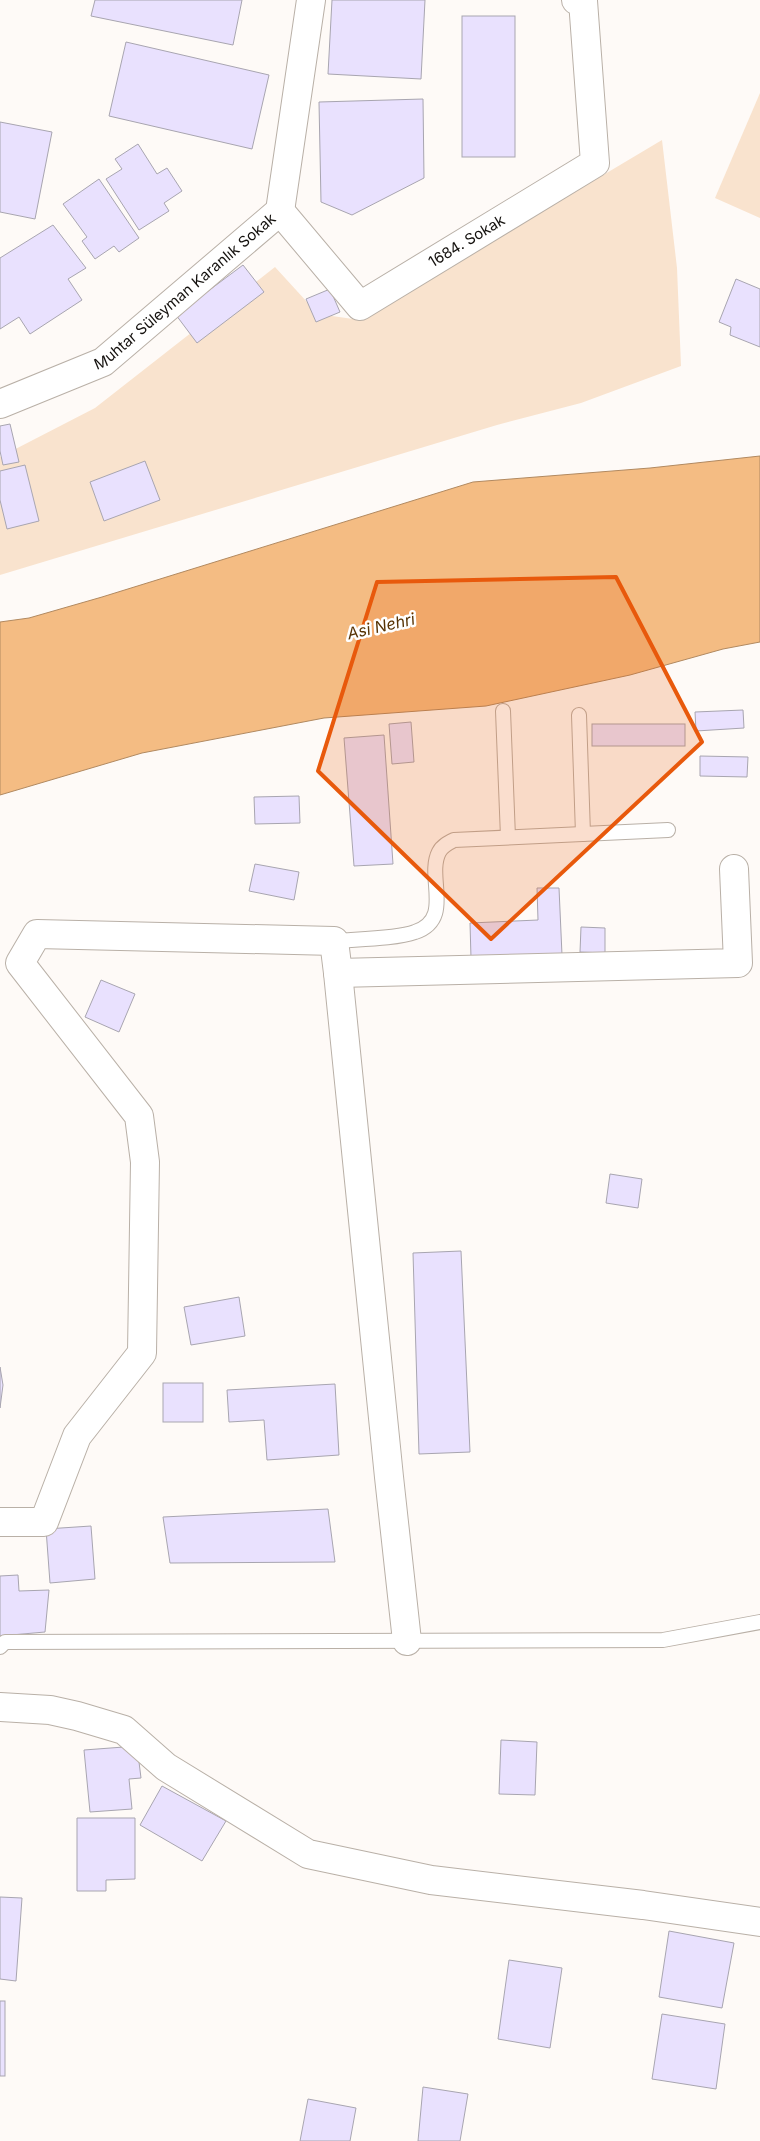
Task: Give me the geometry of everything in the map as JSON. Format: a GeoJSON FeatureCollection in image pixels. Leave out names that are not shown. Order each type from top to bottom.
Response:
{"type":"FeatureCollection","features":[{"type":"Feature","properties":{"kind":"street","name":"Muhtar Süleyman Karanlık Sokak"},"geometry":{"type":"LineString","coordinates":[[0,404],[103,362],[280,211],[311,0]]}},
{"type":"Feature","properties":{"kind":"street","name":"1684. Sokak"},"geometry":{"type":"LineString","coordinates":[[280,211],[360,306],[595,162],[588,65],[587,0]]}},
{"type":"Feature","properties":{"kind":"street"},"geometry":{"type":"LineString","coordinates":[[338,973],[738,963],[734,869]]}},
{"type":"Feature","properties":{"kind":"street"},"geometry":{"type":"LineString","coordinates":[[0,1522],[44,1522],[76,1436],[142,1353],[145,1162],[139,1116],[20,963],[32,941],[37,934],[334,941],[407,1640]]}},
{"type":"Feature","properties":{"kind":"street"},"geometry":{"type":"LineString","coordinates":[[0,1707],[50,1710],[124,1730],[166,1767],[308,1854],[431,1880],[643,1905],[760,1922]]}},
{"type":"Feature","properties":{"kind":"lane"},"geometry":{"type":"LineString","coordinates":[[503,712],[508,837]]}},
{"type":"Feature","properties":{"kind":"lane"},"geometry":{"type":"LineString","coordinates":[[579,715],[583,834]]}},
{"type":"Feature","properties":{"kind":"lane"},"geometry":{"type":"LineString","coordinates":[[334,941],[408,934],[424,928],[430,922],[437,905],[436,862],[439,852],[445,845],[454,840],[668,830]]}},
{"type":"Feature","properties":{"kind":"lane"},"geometry":{"type":"LineString","coordinates":[[0,1647],[5,1642],[663,1640],[760,1622]]}},
{"type":"Feature","properties":{"kind":"highlighted area"},"geometry":{"type":"Polygon","coordinates":[[[616,577],[702,742],[491,939],[318,771],[377,582],[616,577]]]}},
{"type":"Feature","properties":{"kind":"shaded area"},"geometry":{"type":"Polygon","coordinates":[[[760,93],[760,218],[715,198],[760,93]]]}},
{"type":"Feature","properties":{"kind":"shaded area"},"geometry":{"type":"Polygon","coordinates":[[[662,140],[677,268],[681,366],[581,403],[497,425],[0,575],[0,457],[95,408],[275,267],[318,314],[360,320],[662,140]]]}},
{"type":"Feature","properties":{"kind":"water","name":"Asi Nehri"},"geometry":{"type":"Polygon","coordinates":[[[760,456],[760,642],[723,649],[630,675],[486,706],[324,718],[142,753],[0,795],[0,622],[29,618],[102,597],[473,482],[650,468],[760,456]]]}},
{"type":"Feature","properties":{"kind":"building"},"geometry":{"type":"Polygon","coordinates":[[[95,0],[242,0],[233,45],[91,16],[95,0]]]}},
{"type":"Feature","properties":{"kind":"building"},"geometry":{"type":"Polygon","coordinates":[[[332,0],[425,0],[421,79],[328,74],[332,0]]]}},
{"type":"Feature","properties":{"kind":"building"},"geometry":{"type":"Polygon","coordinates":[[[462,16],[515,16],[515,157],[462,157],[462,16]]]}},
{"type":"Feature","properties":{"kind":"building"},"geometry":{"type":"Polygon","coordinates":[[[126,42],[269,75],[252,149],[109,116],[126,42]]]}},
{"type":"Feature","properties":{"kind":"building"},"geometry":{"type":"Polygon","coordinates":[[[423,99],[424,178],[352,215],[321,202],[319,102],[423,99]]]}},
{"type":"Feature","properties":{"kind":"building"},"geometry":{"type":"Polygon","coordinates":[[[0,122],[52,132],[35,219],[0,212],[0,122]]]}},
{"type":"Feature","properties":{"kind":"building"},"geometry":{"type":"Polygon","coordinates":[[[138,144],[157,174],[167,168],[182,191],[164,203],[169,211],[139,230],[106,179],[122,169],[115,159],[138,144]]]}},
{"type":"Feature","properties":{"kind":"building"},"geometry":{"type":"Polygon","coordinates":[[[99,179],[139,238],[119,252],[114,246],[95,259],[82,241],[87,237],[63,204],[99,179]]]}},
{"type":"Feature","properties":{"kind":"building"},"geometry":{"type":"Polygon","coordinates":[[[53,225],[86,268],[68,279],[82,300],[30,334],[19,317],[0,329],[0,258],[53,225]]]}},
{"type":"Feature","properties":{"kind":"building"},"geometry":{"type":"Polygon","coordinates":[[[243,265],[264,292],[197,343],[176,315],[243,265]]]}},
{"type":"Feature","properties":{"kind":"building"},"geometry":{"type":"Polygon","coordinates":[[[736,279],[760,289],[760,347],[730,335],[731,327],[719,322],[736,279]]]}},
{"type":"Feature","properties":{"kind":"building"},"geometry":{"type":"Polygon","coordinates":[[[330,289],[340,312],[316,322],[306,299],[330,289]]]}},
{"type":"Feature","properties":{"kind":"building"},"geometry":{"type":"Polygon","coordinates":[[[10,424],[19,462],[3,465],[0,451],[0,426],[10,424]]]}},
{"type":"Feature","properties":{"kind":"building"},"geometry":{"type":"Polygon","coordinates":[[[145,461],[160,500],[104,521],[90,482],[145,461]]]}},
{"type":"Feature","properties":{"kind":"building"},"geometry":{"type":"Polygon","coordinates":[[[25,465],[39,521],[7,529],[0,500],[0,471],[25,465]]]}},
{"type":"Feature","properties":{"kind":"building"},"geometry":{"type":"Polygon","coordinates":[[[743,710],[744,728],[696,731],[695,712],[743,710]]]}},
{"type":"Feature","properties":{"kind":"building"},"geometry":{"type":"Polygon","coordinates":[[[411,722],[414,762],[392,764],[389,724],[411,722]]]}},
{"type":"Feature","properties":{"kind":"building"},"geometry":{"type":"Polygon","coordinates":[[[592,724],[685,724],[685,746],[592,746],[592,724]]]}},
{"type":"Feature","properties":{"kind":"building"},"geometry":{"type":"Polygon","coordinates":[[[384,735],[393,864],[354,866],[344,738],[384,735]]]}},
{"type":"Feature","properties":{"kind":"building"},"geometry":{"type":"Polygon","coordinates":[[[700,756],[748,757],[747,777],[700,776],[700,756]]]}},
{"type":"Feature","properties":{"kind":"building"},"geometry":{"type":"Polygon","coordinates":[[[299,796],[300,823],[255,824],[254,797],[299,796]]]}},
{"type":"Feature","properties":{"kind":"building"},"geometry":{"type":"Polygon","coordinates":[[[255,864],[299,872],[294,900],[249,891],[255,864]]]}},
{"type":"Feature","properties":{"kind":"building"},"geometry":{"type":"Polygon","coordinates":[[[537,888],[559,888],[562,955],[471,958],[470,923],[538,920],[537,888]]]}},
{"type":"Feature","properties":{"kind":"building"},"geometry":{"type":"Polygon","coordinates":[[[581,927],[605,928],[605,953],[580,952],[581,927]]]}},
{"type":"Feature","properties":{"kind":"building"},"geometry":{"type":"Polygon","coordinates":[[[101,980],[135,994],[119,1032],[85,1017],[101,980]]]}},
{"type":"Feature","properties":{"kind":"building"},"geometry":{"type":"Polygon","coordinates":[[[610,1174],[642,1179],[638,1208],[606,1203],[610,1174]]]}},
{"type":"Feature","properties":{"kind":"building"},"geometry":{"type":"Polygon","coordinates":[[[461,1251],[470,1452],[419,1454],[413,1253],[461,1251]]]}},
{"type":"Feature","properties":{"kind":"building"},"geometry":{"type":"Polygon","coordinates":[[[239,1297],[245,1336],[191,1345],[184,1307],[239,1297]]]}},
{"type":"Feature","properties":{"kind":"building"},"geometry":{"type":"Polygon","coordinates":[[[0,1367],[3,1385],[0,1408],[0,1367]]]}},
{"type":"Feature","properties":{"kind":"building"},"geometry":{"type":"Polygon","coordinates":[[[163,1383],[203,1383],[203,1422],[163,1422],[163,1383]]]}},
{"type":"Feature","properties":{"kind":"building"},"geometry":{"type":"Polygon","coordinates":[[[335,1384],[339,1455],[267,1460],[264,1420],[229,1422],[227,1390],[335,1384]]]}},
{"type":"Feature","properties":{"kind":"building"},"geometry":{"type":"Polygon","coordinates":[[[328,1509],[335,1562],[170,1563],[163,1517],[328,1509]]]}},
{"type":"Feature","properties":{"kind":"building"},"geometry":{"type":"Polygon","coordinates":[[[91,1526],[95,1579],[50,1583],[46,1529],[91,1526]]]}},
{"type":"Feature","properties":{"kind":"building"},"geometry":{"type":"Polygon","coordinates":[[[18,1575],[19,1591],[49,1590],[45,1632],[0,1636],[0,1576],[18,1575]]]}},
{"type":"Feature","properties":{"kind":"building"},"geometry":{"type":"Polygon","coordinates":[[[501,1740],[537,1742],[535,1795],[499,1794],[501,1740]]]}},
{"type":"Feature","properties":{"kind":"building"},"geometry":{"type":"Polygon","coordinates":[[[137,1746],[141,1778],[129,1779],[132,1809],[90,1812],[84,1750],[137,1746]]]}},
{"type":"Feature","properties":{"kind":"building"},"geometry":{"type":"Polygon","coordinates":[[[162,1786],[226,1821],[202,1861],[140,1825],[162,1786]]]}},
{"type":"Feature","properties":{"kind":"building"},"geometry":{"type":"Polygon","coordinates":[[[77,1818],[135,1818],[135,1879],[106,1880],[106,1891],[77,1891],[77,1818]]]}},
{"type":"Feature","properties":{"kind":"building"},"geometry":{"type":"Polygon","coordinates":[[[0,1897],[22,1898],[16,1981],[0,1979],[0,1897]]]}},
{"type":"Feature","properties":{"kind":"building"},"geometry":{"type":"Polygon","coordinates":[[[669,1931],[734,1943],[722,2008],[659,1997],[669,1931]]]}},
{"type":"Feature","properties":{"kind":"building"},"geometry":{"type":"Polygon","coordinates":[[[509,1960],[562,1968],[550,2048],[498,2039],[509,1960]]]}},
{"type":"Feature","properties":{"kind":"building"},"geometry":{"type":"Polygon","coordinates":[[[0,2001],[5,2001],[5,2076],[0,2076],[0,2001]]]}},
{"type":"Feature","properties":{"kind":"building"},"geometry":{"type":"Polygon","coordinates":[[[662,2014],[725,2024],[716,2089],[652,2079],[662,2014]]]}},
{"type":"Feature","properties":{"kind":"building"},"geometry":{"type":"Polygon","coordinates":[[[423,2087],[468,2094],[460,2141],[418,2141],[423,2087]]]}},
{"type":"Feature","properties":{"kind":"building"},"geometry":{"type":"Polygon","coordinates":[[[308,2099],[356,2108],[350,2141],[300,2141],[308,2099]]]}}]}
